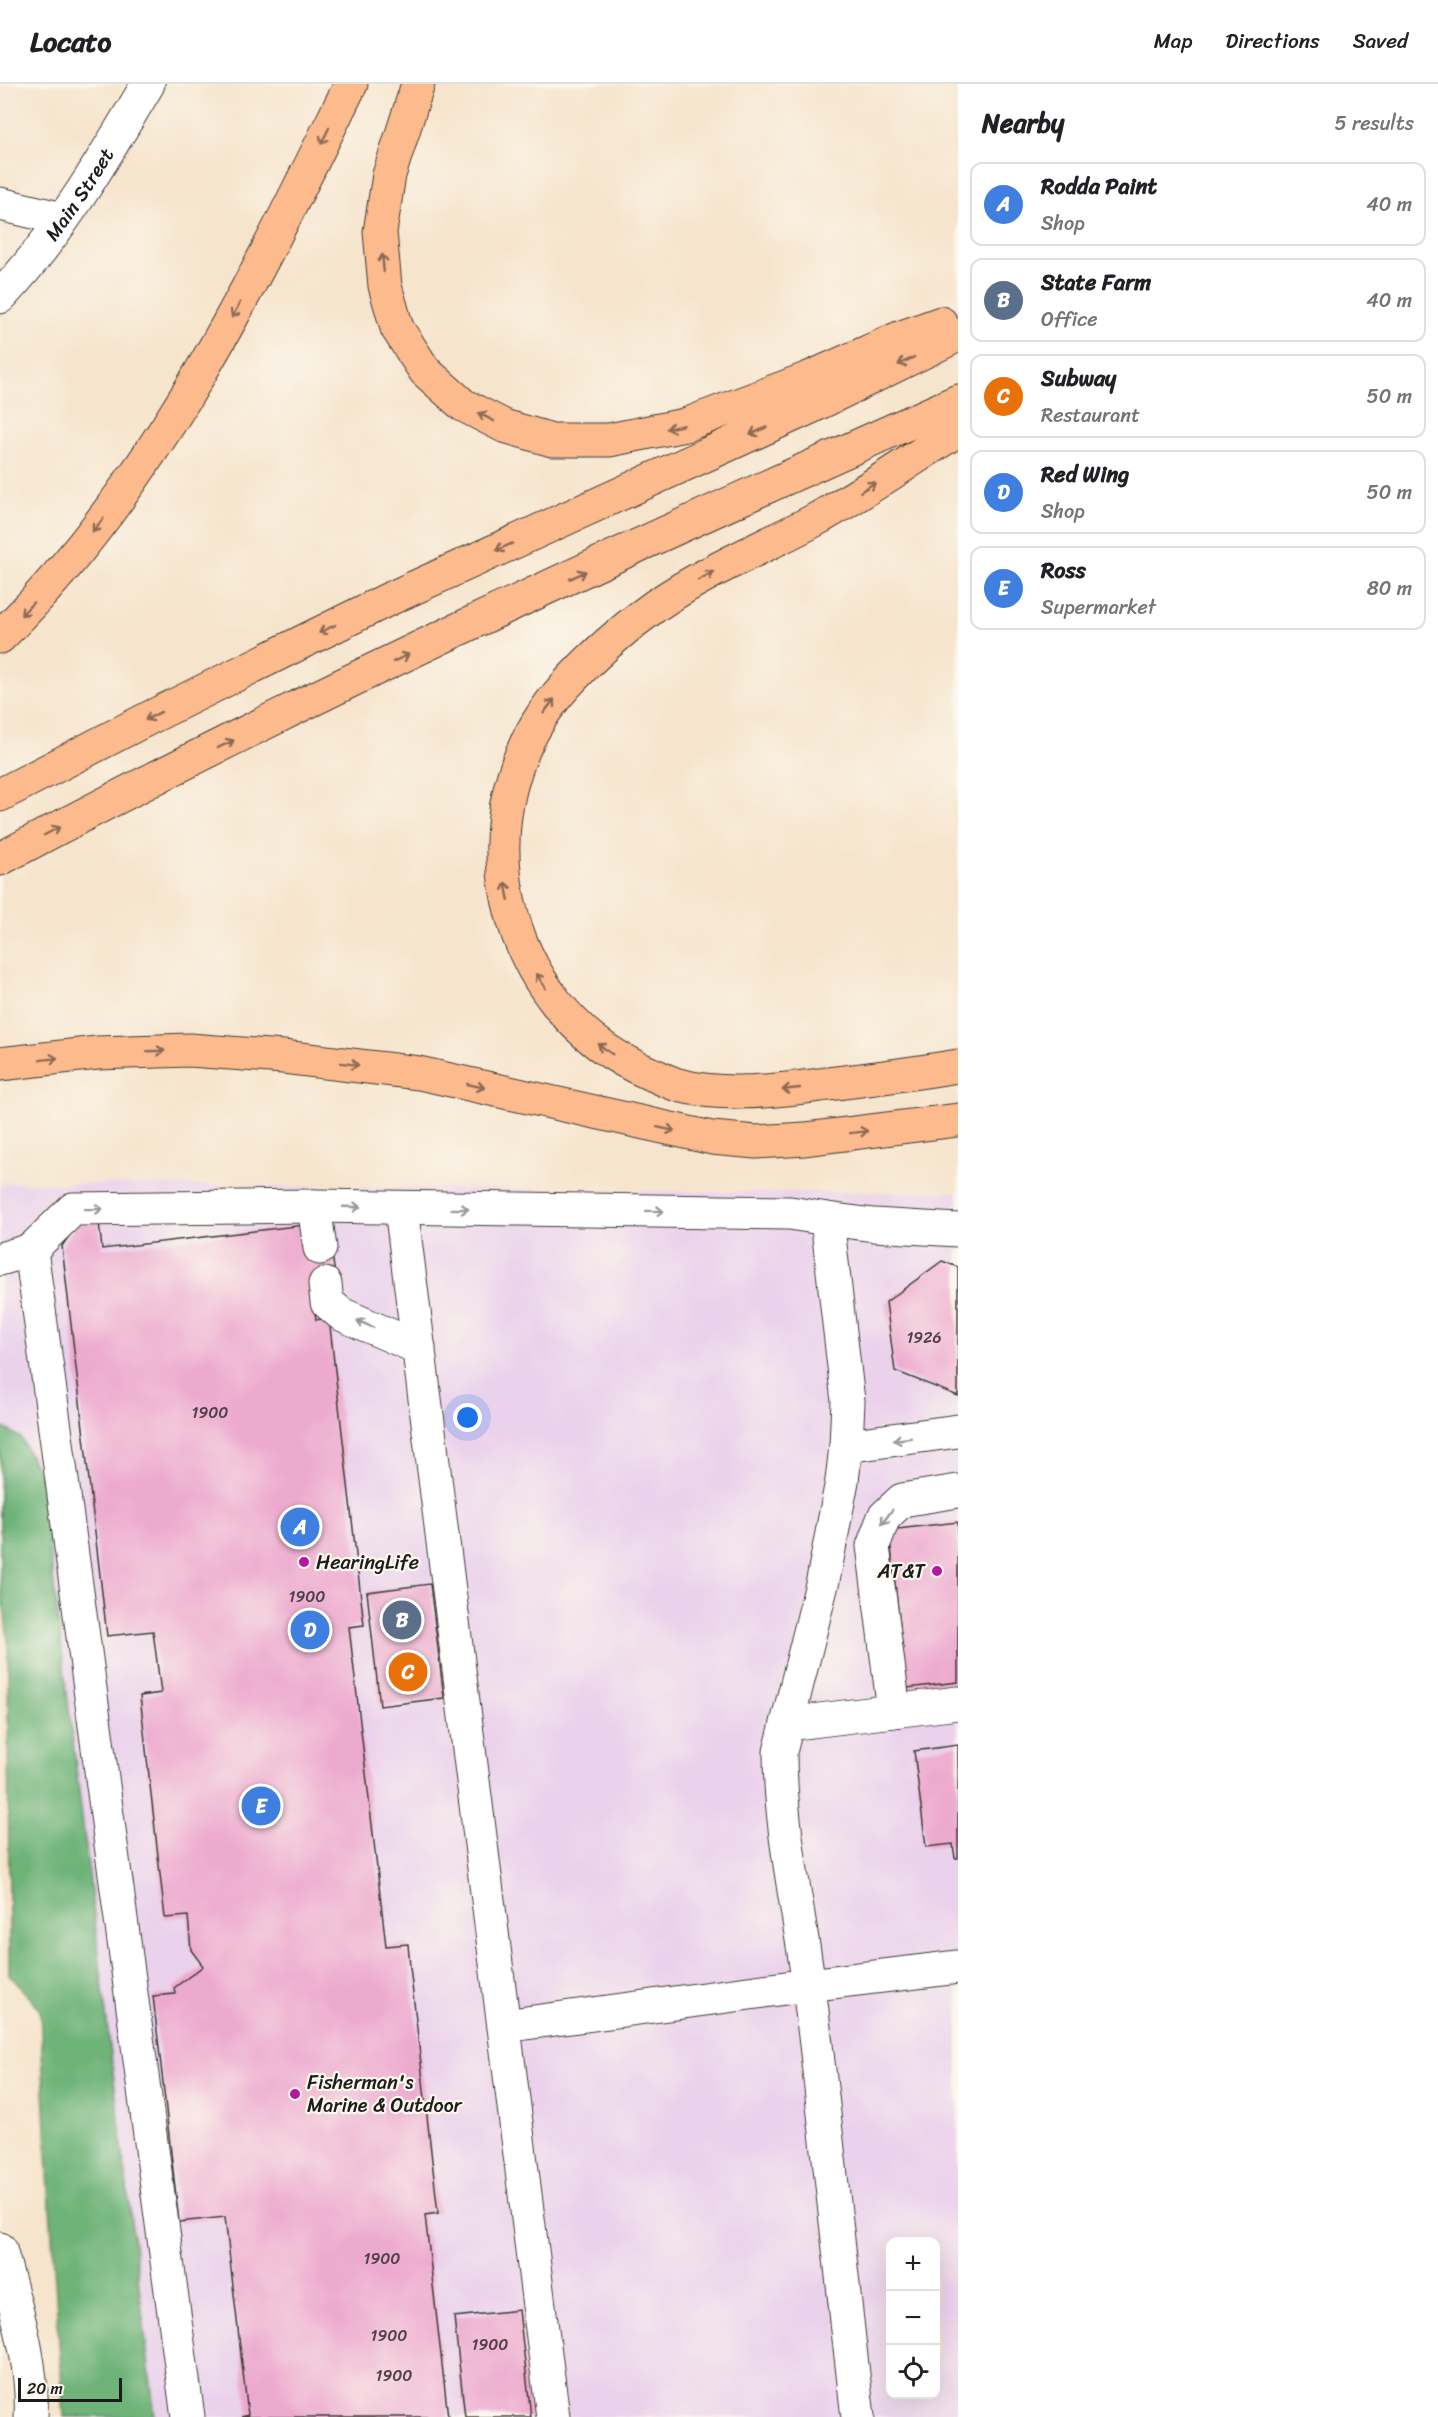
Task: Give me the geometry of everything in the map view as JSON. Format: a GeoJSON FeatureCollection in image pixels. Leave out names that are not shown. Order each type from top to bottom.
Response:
{"type":"FeatureCollection","features":[{"type":"Feature","properties":{"kind":"highway"},"geometry":{"type":"LineString","coordinates":[[0,638],[54,581],[134,479],[170,427],[214,352],[274,239],[351,84]]}},
{"type":"Feature","properties":{"kind":"highway"},"geometry":{"type":"LineString","coordinates":[[418,84],[389,175],[380,232],[385,286],[397,328],[425,371],[463,405],[504,426],[552,440],[609,440],[685,425],[810,393],[899,338],[958,317]]}},
{"type":"Feature","properties":{"kind":"highway"},"geometry":{"type":"LineString","coordinates":[[0,795],[153,716],[810,393],[958,335]]}},
{"type":"Feature","properties":{"kind":"highway"},"geometry":{"type":"LineString","coordinates":[[0,859],[115,798],[476,622],[958,401]]}},
{"type":"Feature","properties":{"kind":"highway"},"geometry":{"type":"LineString","coordinates":[[956,1065],[890,1077],[744,1093],[678,1084],[610,1054],[582,1032],[563,1013],[541,983],[522,948],[505,884],[502,850],[505,812],[514,776],[528,744],[547,708],[591,659],[655,606],[691,584],[818,518],[958,430]]}},
{"type":"Feature","properties":{"kind":"highway"},"geometry":{"type":"LineString","coordinates":[[0,1064],[97,1053],[190,1050],[293,1058],[419,1073],[712,1138],[756,1142],[805,1139],[958,1120]]}},
{"type":"Feature","properties":{"kind":"street","name":"Main Street"},"geometry":{"type":"LineString","coordinates":[[0,297],[63,219],[148,84]]}},
{"type":"Feature","properties":{"kind":"street"},"geometry":{"type":"LineString","coordinates":[[0,204],[63,219]]}},
{"type":"Feature","properties":{"kind":"street"},"geometry":{"type":"LineString","coordinates":[[314,1206],[320,1248]]}},
{"type":"Feature","properties":{"kind":"street"},"geometry":{"type":"LineString","coordinates":[[0,1259],[31,1250],[73,1209],[314,1206],[790,1213],[874,1226],[958,1230]]}},
{"type":"Feature","properties":{"kind":"street"},"geometry":{"type":"LineString","coordinates":[[401,1209],[553,2417]]}},
{"type":"Feature","properties":{"kind":"street"},"geometry":{"type":"LineString","coordinates":[[827,1219],[848,1401],[846,1446],[824,1580],[780,1752],[780,1776],[808,1985],[858,2417]]}},
{"type":"Feature","properties":{"kind":"street"},"geometry":{"type":"LineString","coordinates":[[31,1250],[188,2417]]}},
{"type":"Feature","properties":{"kind":"street"},"geometry":{"type":"LineString","coordinates":[[325,1284],[327,1302],[341,1314],[419,1348]]}},
{"type":"Feature","properties":{"kind":"street"},"geometry":{"type":"LineString","coordinates":[[846,1446],[958,1431]]}},
{"type":"Feature","properties":{"kind":"street"},"geometry":{"type":"LineString","coordinates":[[894,1710],[873,1546],[884,1517],[902,1500],[958,1491]]}},
{"type":"Feature","properties":{"kind":"street"},"geometry":{"type":"LineString","coordinates":[[787,1724],[958,1703]]}},
{"type":"Feature","properties":{"kind":"street"},"geometry":{"type":"LineString","coordinates":[[504,2026],[958,1967]]}},
{"type":"Feature","properties":{"kind":"street"},"geometry":{"type":"LineString","coordinates":[[0,2249],[25,2345],[32,2403],[31,2417]]}},
{"type":"Feature","properties":{"kind":"shaded area"},"geometry":{"type":"Polygon","coordinates":[[[5,1183],[698,1192],[958,1192],[958,2417],[125,2417],[0,1384],[0,1187],[5,1183]]]}},
{"type":"Feature","properties":{"kind":"green space"},"geometry":{"type":"Polygon","coordinates":[[[0,1426],[21,1438],[41,1479],[155,2417],[64,2417],[40,2009],[9,1974],[8,1639],[0,1575],[0,1426]]]}},
{"type":"Feature","properties":{"kind":"building"},"geometry":{"type":"Polygon","coordinates":[[[99,1222],[102,1249],[305,1225],[331,1246],[336,1283],[312,1286],[316,1320],[329,1318],[364,1625],[349,1627],[386,1946],[408,1944],[438,2213],[425,2215],[448,2417],[241,2417],[248,2415],[225,2217],[179,2222],[153,1996],[175,1994],[174,1988],[203,1966],[191,1950],[188,1916],[165,1918],[140,1696],[161,1693],[153,1631],[107,1636],[62,1246],[77,1224],[99,1222]]]}},
{"type":"Feature","properties":{"kind":"building"},"geometry":{"type":"Polygon","coordinates":[[[942,1261],[958,1267],[958,1396],[895,1371],[886,1302],[942,1261]]]}},
{"type":"Feature","properties":{"kind":"building"},"geometry":{"type":"Polygon","coordinates":[[[958,1522],[958,1682],[907,1688],[889,1530],[958,1522]]]}},
{"type":"Feature","properties":{"kind":"building"},"geometry":{"type":"Polygon","coordinates":[[[430,1584],[444,1698],[380,1706],[367,1592],[430,1584]]]}},
{"type":"Feature","properties":{"kind":"building"},"geometry":{"type":"Polygon","coordinates":[[[958,1745],[958,1858],[955,1858],[953,1844],[926,1847],[914,1751],[958,1745]]]}},
{"type":"Feature","properties":{"kind":"building"},"geometry":{"type":"Polygon","coordinates":[[[519,2310],[531,2417],[465,2417],[454,2317],[519,2310]]]}},
{"type":"Feature","properties":{"kind":"place","name":"Rodda Paint"},"geometry":{"type":"Point","coordinates":[300,1527]}},
{"type":"Feature","properties":{"kind":"place","name":"HearingLife"},"geometry":{"type":"Point","coordinates":[304,1562]}},
{"type":"Feature","properties":{"kind":"place","name":"AT&T"},"geometry":{"type":"Point","coordinates":[937,1571]}},
{"type":"Feature","properties":{"kind":"place","name":"State Farm"},"geometry":{"type":"Point","coordinates":[402,1620]}},
{"type":"Feature","properties":{"kind":"place","name":"Red Wing"},"geometry":{"type":"Point","coordinates":[310,1630]}},
{"type":"Feature","properties":{"kind":"place","name":"Subway"},"geometry":{"type":"Point","coordinates":[408,1672]}},
{"type":"Feature","properties":{"kind":"place","name":"Ross"},"geometry":{"type":"Point","coordinates":[261,1806]}},
{"type":"Feature","properties":{"kind":"place","name":"Fisherman's Marine & Outdoor"},"geometry":{"type":"Point","coordinates":[295,2094]}}]}
